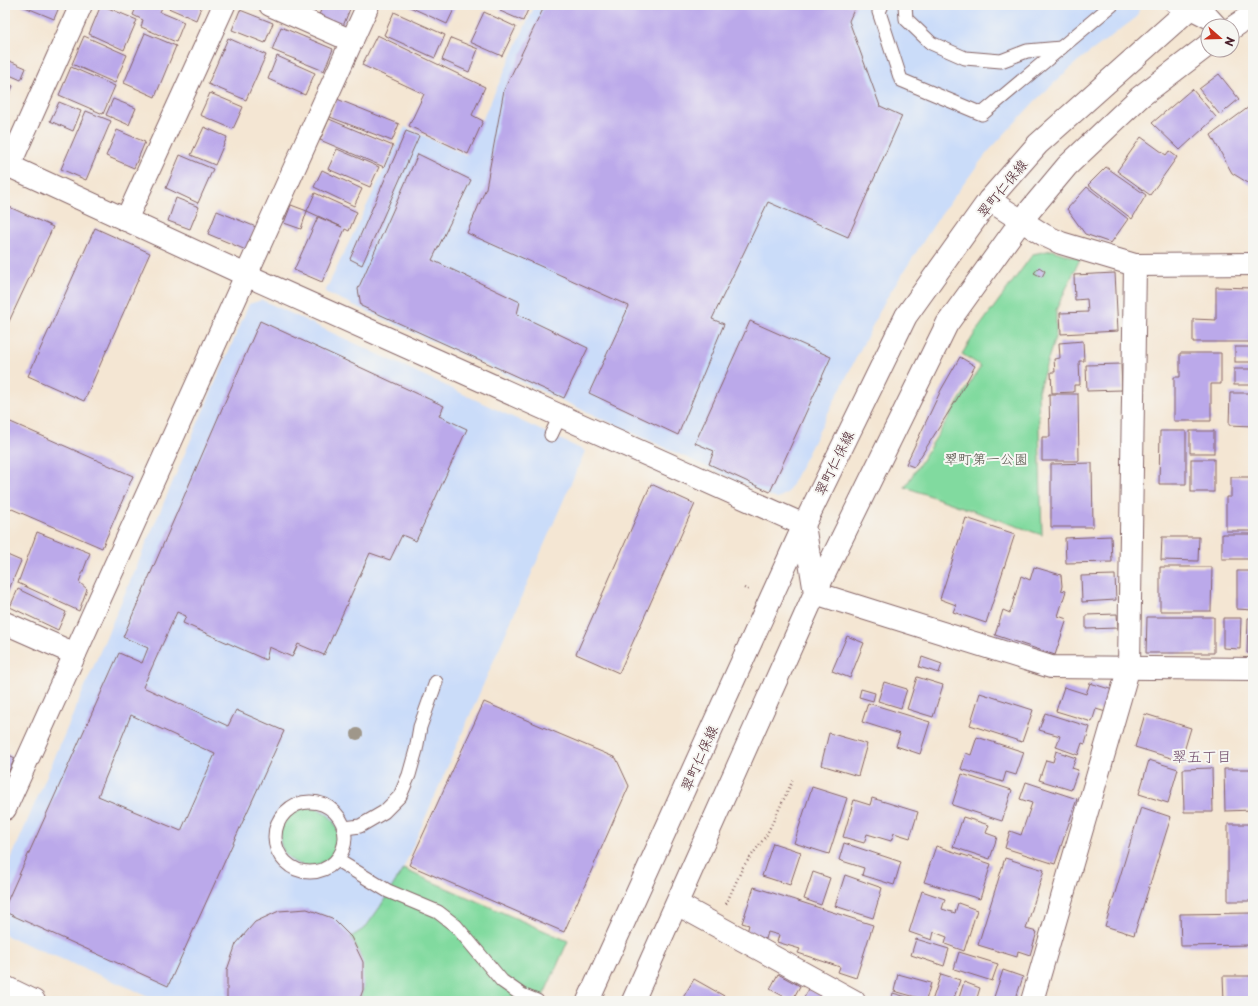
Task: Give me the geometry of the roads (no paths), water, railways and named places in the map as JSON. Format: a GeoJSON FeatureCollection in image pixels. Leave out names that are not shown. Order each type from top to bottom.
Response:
{"type":"FeatureCollection","features":[{"type":"Feature","properties":{"kind":"street"},"geometry":{"type":"LineString","coordinates":[[82,5],[7,165],[246,275],[556,425],[804,525],[816,593]]}},
{"type":"Feature","properties":{"kind":"street"},"geometry":{"type":"LineString","coordinates":[[126,220],[224,5]]}},
{"type":"Feature","properties":{"kind":"street"},"geometry":{"type":"LineString","coordinates":[[270,5],[352,41]]}},
{"type":"Feature","properties":{"kind":"street"},"geometry":{"type":"LineString","coordinates":[[5,809],[368,5]]}},
{"type":"Feature","properties":{"kind":"street","name":"翠町仁保線"},"geometry":{"type":"LineString","coordinates":[[588,1001],[804,525],[906,316],[989,200],[1038,144],[1190,6]]}},
{"type":"Feature","properties":{"kind":"street"},"geometry":{"type":"LineString","coordinates":[[1240,20],[1250,11]]}},
{"type":"Feature","properties":{"kind":"street"},"geometry":{"type":"LineString","coordinates":[[633,1001],[816,593],[947,324],[1021,221],[1066,166],[1140,97],[1200,51]]}},
{"type":"Feature","properties":{"kind":"street"},"geometry":{"type":"LineString","coordinates":[[989,200],[1044,235],[1061,243],[1135,265],[1253,264]]}},
{"type":"Feature","properties":{"kind":"street"},"geometry":{"type":"LineString","coordinates":[[1032,1001],[1128,667],[1135,265]]}},
{"type":"Feature","properties":{"kind":"street"},"geometry":{"type":"LineString","coordinates":[[816,593],[1051,667],[1253,669]]}},
{"type":"Feature","properties":{"kind":"street"},"geometry":{"type":"LineString","coordinates":[[5,623],[75,654]]}},
{"type":"Feature","properties":{"kind":"street"},"geometry":{"type":"LineString","coordinates":[[677,904],[854,1001]]}},
{"type":"Feature","properties":{"kind":"street"},"geometry":{"type":"LineString","coordinates":[[5,987],[34,1001]]}},
{"type":"Feature","properties":{"kind":"lane"},"geometry":{"type":"LineString","coordinates":[[882,5],[879,12],[901,80],[982,114],[1112,5]]}},
{"type":"Feature","properties":{"kind":"lane"},"geometry":{"type":"LineString","coordinates":[[904,5],[906,19],[932,43],[965,58],[1001,61],[1027,51],[1061,48]]}},
{"type":"Feature","properties":{"kind":"lane"},"geometry":{"type":"LineString","coordinates":[[1190,6],[1206,18]]}},
{"type":"Feature","properties":{"kind":"lane"},"geometry":{"type":"LineString","coordinates":[[1190,6],[1209,18]]}},
{"type":"Feature","properties":{"kind":"lane"},"geometry":{"type":"LineString","coordinates":[[345,828],[360,826],[384,812],[400,796],[416,750],[420,727],[436,682]]}},
{"type":"Feature","properties":{"kind":"lane"},"geometry":{"type":"LineString","coordinates":[[301,802],[316,802],[328,807],[339,816],[345,828],[345,843],[341,856],[331,867],[319,872],[304,873],[292,868],[280,858],[275,846],[275,832],[279,819],[289,808],[301,802]]}},
{"type":"Feature","properties":{"kind":"lane"},"geometry":{"type":"LineString","coordinates":[[337,860],[388,891],[438,912],[456,926],[502,981],[522,996],[537,1001]]}},
{"type":"Feature","properties":{"kind":"district","name":"翠五丁目"},"geometry":{"type":"Point","coordinates":[1202,755]}},
{"type":"Feature","properties":{"kind":"park label","name":"翠町第一公園"},"geometry":{"type":"Point","coordinates":[986,458]}}]}
